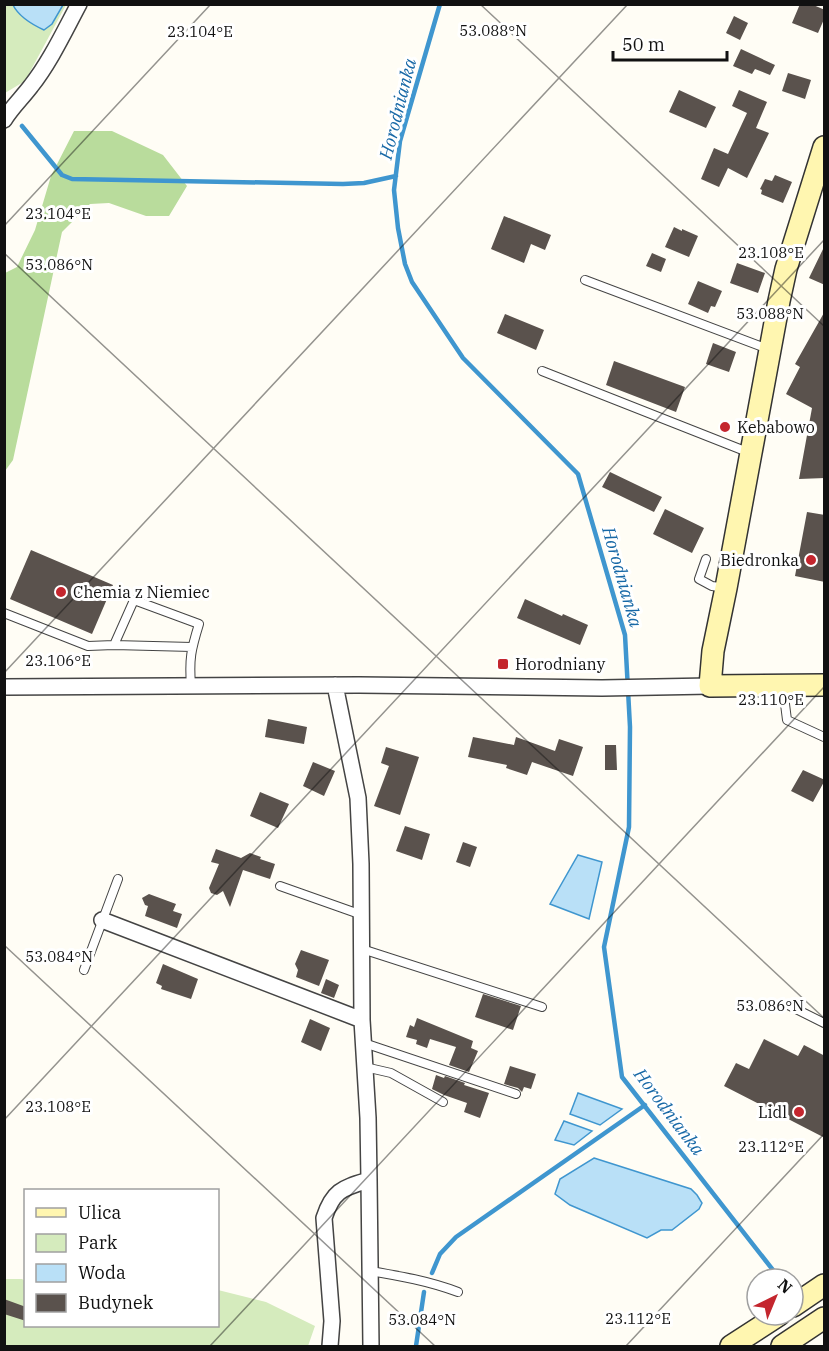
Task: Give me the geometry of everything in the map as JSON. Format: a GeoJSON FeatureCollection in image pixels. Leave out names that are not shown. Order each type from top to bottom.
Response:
{"type":"FeatureCollection","features":[{"type":"Feature","properties":{"kind":"street"},"geometry":{"type":"LineString","coordinates":[[4,120],[11,108],[31,86],[79,4]]}},
{"type":"Feature","properties":{"kind":"street"},"geometry":{"type":"LineString","coordinates":[[710,686],[712,658],[786,269],[825,147]]}},
{"type":"Feature","properties":{"kind":"street"},"geometry":{"type":"LineString","coordinates":[[335,685],[358,798],[362,864],[362,1020],[369,1180],[371,1347]]}},
{"type":"Feature","properties":{"kind":"street"},"geometry":{"type":"LineString","coordinates":[[4,687],[335,685],[602,688],[825,685]]}},
{"type":"Feature","properties":{"kind":"street"},"geometry":{"type":"LineString","coordinates":[[102,920],[362,1020]]}},
{"type":"Feature","properties":{"kind":"street"},"geometry":{"type":"LineString","coordinates":[[330,1347],[332,1321],[324,1218],[328,1204],[336,1194],[346,1187],[369,1180]]}},
{"type":"Feature","properties":{"kind":"street"},"geometry":{"type":"LineString","coordinates":[[805,1298],[825,1285]]}},
{"type":"Feature","properties":{"kind":"street"},"geometry":{"type":"LineString","coordinates":[[786,1344],[825,1318]]}},
{"type":"Feature","properties":{"kind":"street"},"geometry":{"type":"LineString","coordinates":[[731,1347],[761,1327]]}},
{"type":"Feature","properties":{"kind":"lane"},"geometry":{"type":"LineString","coordinates":[[585,279],[771,350]]}},
{"type":"Feature","properties":{"kind":"lane"},"geometry":{"type":"LineString","coordinates":[[542,371],[751,453]]}},
{"type":"Feature","properties":{"kind":"lane"},"geometry":{"type":"LineString","coordinates":[[706,559],[699,579],[712,586],[726,588]]}},
{"type":"Feature","properties":{"kind":"lane"},"geometry":{"type":"LineString","coordinates":[[114,645],[134,600],[199,624],[189,662],[191,686]]}},
{"type":"Feature","properties":{"kind":"lane"},"geometry":{"type":"LineString","coordinates":[[4,614],[88,645],[192,647]]}},
{"type":"Feature","properties":{"kind":"lane"},"geometry":{"type":"LineString","coordinates":[[783,686],[787,720],[825,737]]}},
{"type":"Feature","properties":{"kind":"lane"},"geometry":{"type":"LineString","coordinates":[[84,970],[118,879]]}},
{"type":"Feature","properties":{"kind":"lane"},"geometry":{"type":"LineString","coordinates":[[280,886],[362,915]]}},
{"type":"Feature","properties":{"kind":"lane"},"geometry":{"type":"LineString","coordinates":[[362,949],[542,1007]]}},
{"type":"Feature","properties":{"kind":"lane"},"geometry":{"type":"LineString","coordinates":[[788,1005],[825,1023]]}},
{"type":"Feature","properties":{"kind":"lane"},"geometry":{"type":"LineString","coordinates":[[364,1043],[516,1094]]}},
{"type":"Feature","properties":{"kind":"lane"},"geometry":{"type":"LineString","coordinates":[[365,1067],[391,1073],[443,1102]]}},
{"type":"Feature","properties":{"kind":"lane"},"geometry":{"type":"LineString","coordinates":[[370,1271],[403,1276],[458,1292]]}},
{"type":"Feature","properties":{"kind":"green space"},"geometry":{"type":"Polygon","coordinates":[[[5,5],[66,5],[25,81],[5,93],[5,5]]]}},
{"type":"Feature","properties":{"kind":"green space"},"geometry":{"type":"Polygon","coordinates":[[[74,131],[112,131],[163,155],[187,186],[169,216],[146,216],[109,203],[90,204],[62,232],[13,460],[5,471],[5,273],[17,267],[35,230],[51,176],[74,131]]]}},
{"type":"Feature","properties":{"kind":"green space"},"geometry":{"type":"Polygon","coordinates":[[[5,1279],[24,1280],[24,1327],[219,1327],[219,1290],[266,1302],[315,1326],[308,1346],[5,1346],[5,1279]]]}},
{"type":"Feature","properties":{"kind":"water"},"geometry":{"type":"Polygon","coordinates":[[[13,5],[63,5],[52,24],[44,30],[26,20],[13,5]]]}},
{"type":"Feature","properties":{"kind":"water"},"geometry":{"type":"Polygon","coordinates":[[[578,855],[602,862],[589,919],[550,904],[578,855]]]}},
{"type":"Feature","properties":{"kind":"water"},"geometry":{"type":"Polygon","coordinates":[[[578,1093],[622,1109],[600,1125],[570,1114],[578,1093]]]}},
{"type":"Feature","properties":{"kind":"water"},"geometry":{"type":"Polygon","coordinates":[[[564,1121],[592,1131],[574,1145],[555,1140],[564,1121]]]}},
{"type":"Feature","properties":{"kind":"water"},"geometry":{"type":"Polygon","coordinates":[[[594,1158],[691,1189],[702,1203],[699,1209],[672,1230],[661,1230],[647,1238],[570,1205],[555,1194],[560,1179],[594,1158]]]}},
{"type":"Feature","properties":{"kind":"building"},"geometry":{"type":"Polygon","coordinates":[[[800,4],[811,4],[825,10],[825,17],[818,33],[792,23],[800,4]]]}},
{"type":"Feature","properties":{"kind":"building"},"geometry":{"type":"Polygon","coordinates":[[[734,16],[748,23],[740,40],[726,33],[734,16]]]}},
{"type":"Feature","properties":{"kind":"building"},"geometry":{"type":"Polygon","coordinates":[[[741,49],[775,65],[770,75],[755,69],[752,74],[733,66],[741,49]]]}},
{"type":"Feature","properties":{"kind":"building"},"geometry":{"type":"Polygon","coordinates":[[[788,73],[811,80],[805,99],[782,91],[788,73]]]}},
{"type":"Feature","properties":{"kind":"building"},"geometry":{"type":"Polygon","coordinates":[[[679,90],[716,107],[706,128],[669,112],[679,90]]]}},
{"type":"Feature","properties":{"kind":"building"},"geometry":{"type":"Polygon","coordinates":[[[739,90],[767,102],[756,128],[769,133],[747,178],[728,168],[719,187],[701,179],[714,148],[728,154],[747,113],[732,106],[739,90]]]}},
{"type":"Feature","properties":{"kind":"building"},"geometry":{"type":"Polygon","coordinates":[[[775,175],[792,182],[783,203],[761,194],[760,189],[765,179],[772,181],[775,175]]]}},
{"type":"Feature","properties":{"kind":"building"},"geometry":{"type":"Polygon","coordinates":[[[504,216],[551,235],[545,250],[531,244],[524,263],[491,249],[504,216]]]}},
{"type":"Feature","properties":{"kind":"building"},"geometry":{"type":"Polygon","coordinates":[[[674,227],[698,236],[689,257],[665,247],[674,227]]]}},
{"type":"Feature","properties":{"kind":"building"},"geometry":{"type":"Polygon","coordinates":[[[825,245],[825,285],[809,278],[825,245]]]}},
{"type":"Feature","properties":{"kind":"building"},"geometry":{"type":"Polygon","coordinates":[[[652,253],[666,259],[661,272],[646,266],[652,253]]]}},
{"type":"Feature","properties":{"kind":"building"},"geometry":{"type":"Polygon","coordinates":[[[737,263],[765,273],[758,293],[730,283],[737,263]]]}},
{"type":"Feature","properties":{"kind":"building"},"geometry":{"type":"Polygon","coordinates":[[[698,281],[722,291],[715,307],[711,306],[708,313],[688,304],[698,281]]]}},
{"type":"Feature","properties":{"kind":"building"},"geometry":{"type":"Polygon","coordinates":[[[825,311],[825,478],[799,479],[812,408],[786,394],[800,367],[795,364],[825,311]]]}},
{"type":"Feature","properties":{"kind":"building"},"geometry":{"type":"Polygon","coordinates":[[[505,314],[544,330],[536,350],[497,333],[505,314]]]}},
{"type":"Feature","properties":{"kind":"building"},"geometry":{"type":"Polygon","coordinates":[[[713,343],[736,352],[729,372],[706,364],[713,343]]]}},
{"type":"Feature","properties":{"kind":"building"},"geometry":{"type":"Polygon","coordinates":[[[614,361],[685,387],[676,412],[606,385],[614,361]]]}},
{"type":"Feature","properties":{"kind":"building"},"geometry":{"type":"Polygon","coordinates":[[[610,472],[662,497],[654,512],[602,487],[610,472]]]}},
{"type":"Feature","properties":{"kind":"building"},"geometry":{"type":"Polygon","coordinates":[[[665,509],[704,528],[692,553],[653,534],[665,509]]]}},
{"type":"Feature","properties":{"kind":"building","name":"Biedronka"},"geometry":{"type":"Polygon","coordinates":[[[807,512],[825,515],[825,582],[795,576],[807,512]]]}},
{"type":"Feature","properties":{"kind":"building","name":"Chemia z Niemiec"},"geometry":{"type":"Polygon","coordinates":[[[31,550],[113,585],[92,634],[10,599],[31,550]]]}},
{"type":"Feature","properties":{"kind":"building"},"geometry":{"type":"Polygon","coordinates":[[[525,599],[588,625],[580,645],[517,618],[525,599]]]}},
{"type":"Feature","properties":{"kind":"building"},"geometry":{"type":"Polygon","coordinates":[[[268,719],[307,727],[304,744],[265,737],[268,719]]]}},
{"type":"Feature","properties":{"kind":"building"},"geometry":{"type":"Polygon","coordinates":[[[473,737],[514,745],[516,737],[555,751],[559,739],[583,747],[573,776],[532,762],[527,775],[506,768],[507,765],[468,757],[473,737]]]}},
{"type":"Feature","properties":{"kind":"building"},"geometry":{"type":"Polygon","coordinates":[[[605,745],[616,745],[617,770],[605,770],[605,745]]]}},
{"type":"Feature","properties":{"kind":"building"},"geometry":{"type":"Polygon","coordinates":[[[386,747],[419,757],[400,815],[374,806],[389,766],[381,763],[386,747]]]}},
{"type":"Feature","properties":{"kind":"building"},"geometry":{"type":"Polygon","coordinates":[[[313,762],[335,771],[324,796],[303,786],[313,762]]]}},
{"type":"Feature","properties":{"kind":"building"},"geometry":{"type":"Polygon","coordinates":[[[803,770],[825,780],[813,802],[791,791],[803,770]]]}},
{"type":"Feature","properties":{"kind":"building"},"geometry":{"type":"Polygon","coordinates":[[[260,792],[289,804],[278,828],[250,816],[260,792]]]}},
{"type":"Feature","properties":{"kind":"building"},"geometry":{"type":"Polygon","coordinates":[[[405,826],[430,834],[422,860],[396,851],[405,826]]]}},
{"type":"Feature","properties":{"kind":"building"},"geometry":{"type":"Polygon","coordinates":[[[463,842],[477,847],[470,867],[456,862],[463,842]]]}},
{"type":"Feature","properties":{"kind":"building"},"geometry":{"type":"Polygon","coordinates":[[[216,849],[241,858],[250,853],[275,864],[270,879],[243,870],[230,907],[223,891],[217,895],[211,893],[209,888],[219,864],[211,862],[216,849]]]}},
{"type":"Feature","properties":{"kind":"building"},"geometry":{"type":"Polygon","coordinates":[[[149,894],[176,904],[173,911],[182,914],[177,928],[145,916],[148,906],[142,898],[149,894]]]}},
{"type":"Feature","properties":{"kind":"building"},"geometry":{"type":"Polygon","coordinates":[[[301,950],[329,960],[319,986],[296,977],[298,970],[295,964],[301,950]]]}},
{"type":"Feature","properties":{"kind":"building"},"geometry":{"type":"Polygon","coordinates":[[[163,964],[198,979],[191,999],[161,989],[162,986],[156,983],[163,964]]]}},
{"type":"Feature","properties":{"kind":"building"},"geometry":{"type":"Polygon","coordinates":[[[326,979],[339,985],[334,998],[321,993],[326,979]]]}},
{"type":"Feature","properties":{"kind":"building"},"geometry":{"type":"Polygon","coordinates":[[[483,994],[521,1006],[513,1030],[475,1017],[483,994]]]}},
{"type":"Feature","properties":{"kind":"building"},"geometry":{"type":"Polygon","coordinates":[[[417,1018],[473,1041],[471,1048],[478,1051],[469,1072],[449,1065],[456,1047],[430,1039],[427,1048],[416,1044],[417,1040],[406,1037],[410,1025],[414,1027],[417,1018]]]}},
{"type":"Feature","properties":{"kind":"building"},"geometry":{"type":"Polygon","coordinates":[[[310,1019],[330,1028],[321,1051],[301,1042],[310,1019]]]}},
{"type":"Feature","properties":{"kind":"building","name":"Lidl"},"geometry":{"type":"Polygon","coordinates":[[[764,1039],[798,1056],[804,1045],[825,1056],[825,1138],[724,1086],[736,1063],[749,1069],[764,1039]]]}},
{"type":"Feature","properties":{"kind":"building"},"geometry":{"type":"Polygon","coordinates":[[[510,1066],[536,1074],[531,1089],[524,1087],[522,1092],[518,1088],[504,1084],[510,1066]]]}},
{"type":"Feature","properties":{"kind":"building"},"geometry":{"type":"Polygon","coordinates":[[[436,1075],[444,1078],[445,1076],[489,1093],[480,1118],[464,1112],[467,1103],[432,1089],[436,1075]]]}},
{"type":"Feature","properties":{"kind":"building"},"geometry":{"type":"Polygon","coordinates":[[[4,1299],[24,1306],[24,1320],[4,1314],[4,1299]]]}},
{"type":"Feature","properties":{"kind":"waterway","name":"Horodnianka"},"geometry":{"type":"LineString","coordinates":[[440,4],[400,141],[394,190],[405,264],[412,282],[463,358],[578,474],[625,635],[630,727],[629,827],[604,947],[622,1077],[771,1267]]}},
{"type":"Feature","properties":{"kind":"waterway"},"geometry":{"type":"LineString","coordinates":[[22,126],[62,175],[72,179],[343,184],[364,183],[396,176]]}},
{"type":"Feature","properties":{"kind":"waterway"},"geometry":{"type":"LineString","coordinates":[[432,1273],[440,1254],[456,1237],[645,1105]]}},
{"type":"Feature","properties":{"kind":"waterway"},"geometry":{"type":"LineString","coordinates":[[416,1346],[424,1292]]}},
{"type":"Feature","properties":{"kind":"place","name":"Kebabowo"},"geometry":{"type":"Point","coordinates":[725,427]}},
{"type":"Feature","properties":{"kind":"place","name":"Biedronka"},"geometry":{"type":"Point","coordinates":[811,560]}},
{"type":"Feature","properties":{"kind":"place","name":"Chemia z Niemiec"},"geometry":{"type":"Point","coordinates":[61,592]}},
{"type":"Feature","properties":{"kind":"place","name":"Horodniany"},"geometry":{"type":"Point","coordinates":[503,664]}},
{"type":"Feature","properties":{"kind":"place","name":"Lidl"},"geometry":{"type":"Point","coordinates":[799,1112]}}]}
